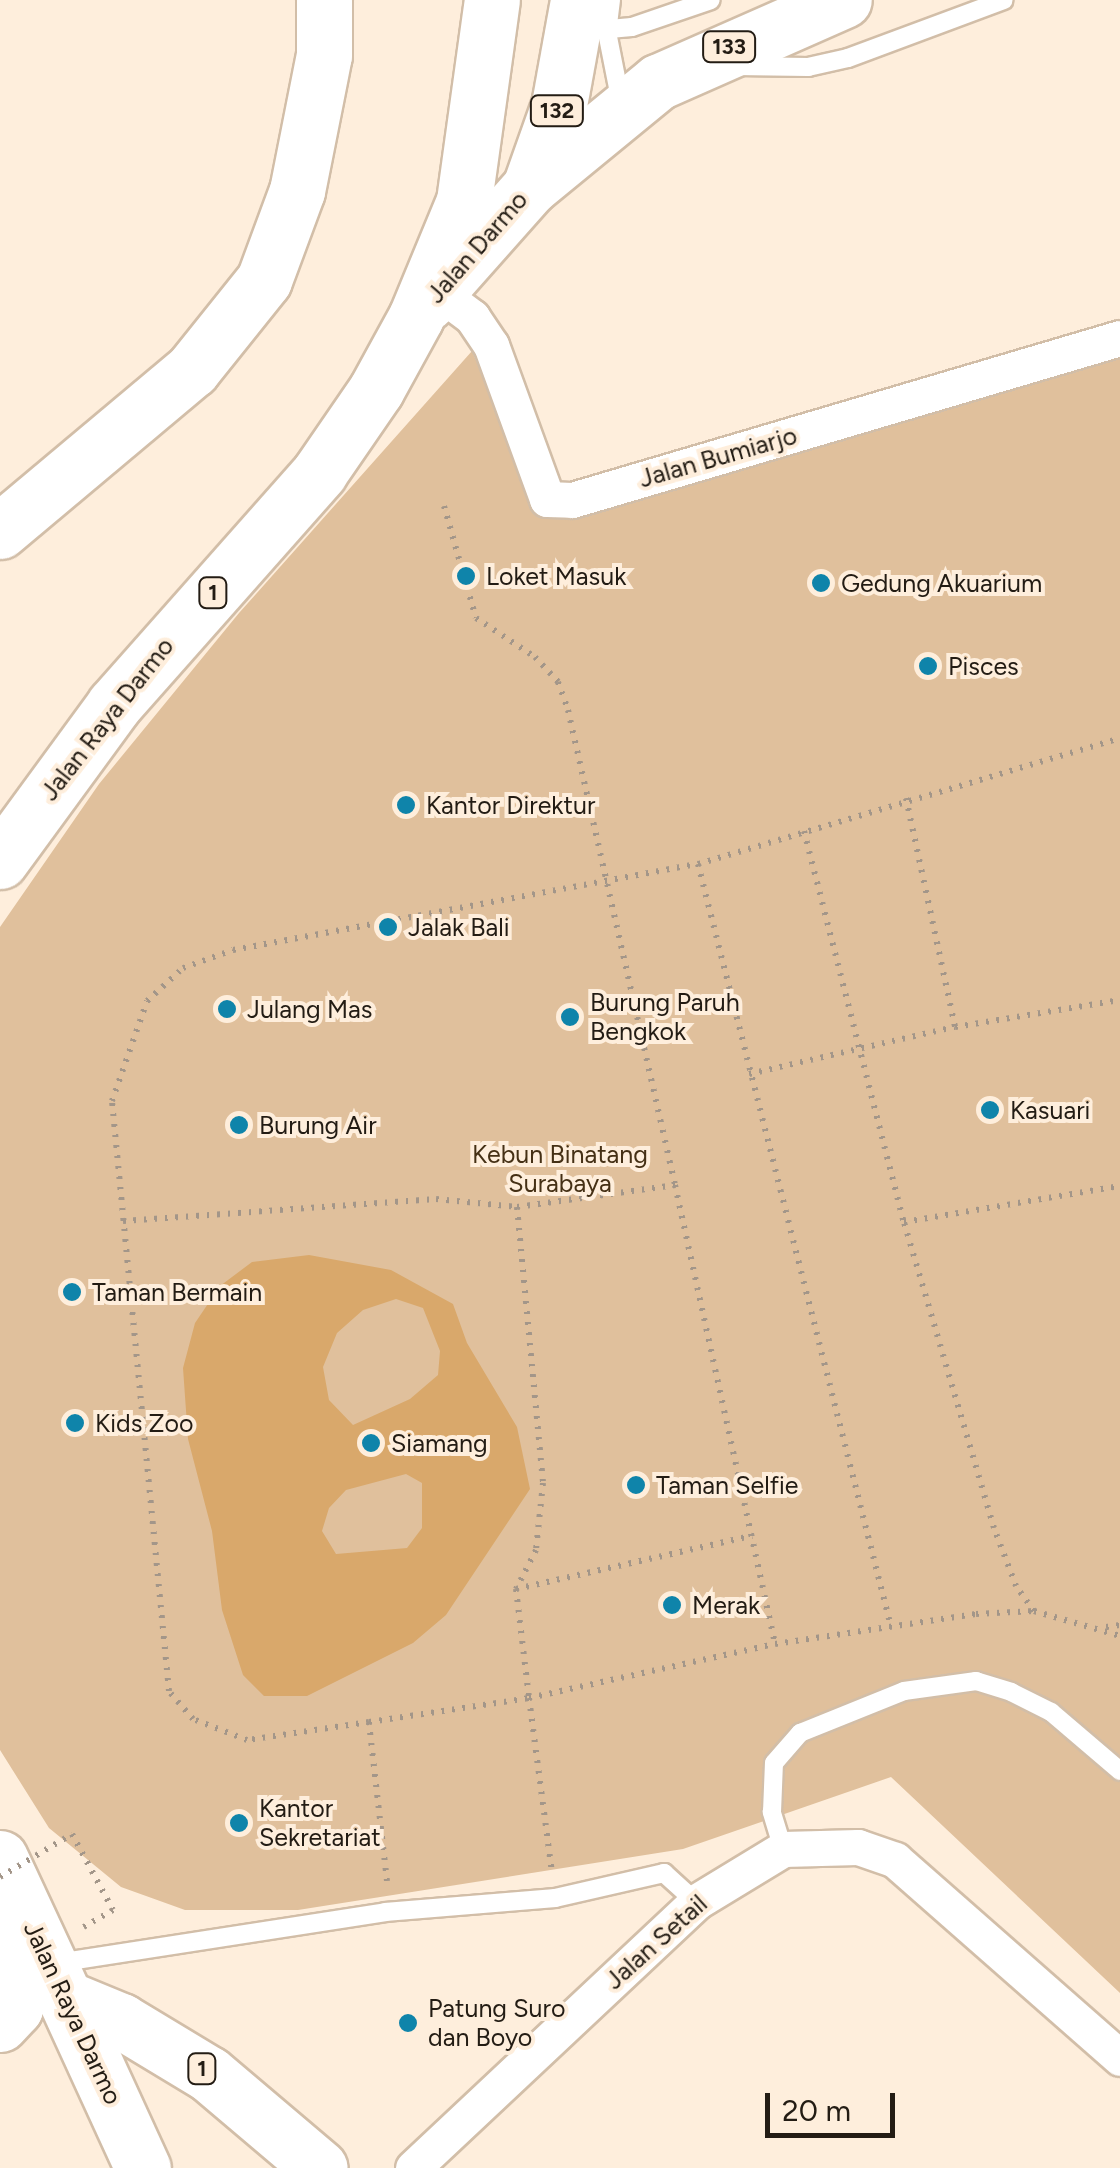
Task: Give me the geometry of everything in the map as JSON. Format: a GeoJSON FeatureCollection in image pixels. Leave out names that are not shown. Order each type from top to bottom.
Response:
{"type":"FeatureCollection","features":[{"type":"Feature","properties":{"kind":"main road"},"geometry":{"type":"LineString","coordinates":[[0,531],[192,370],[264,280],[297,191],[324,55],[324,0]]}},
{"type":"Feature","properties":{"kind":"main road","name":"Jalan Raya Darmo"},"geometry":{"type":"LineString","coordinates":[[0,862],[114,706],[320,474],[426,304],[464,202],[492,0]]}},
{"type":"Feature","properties":{"kind":"main road","name":"133"},"geometry":{"type":"LineString","coordinates":[[530,187],[622,109],[696,62],[844,0]]}},
{"type":"Feature","properties":{"kind":"main road","name":"Jalan Darmo"},"geometry":{"type":"LineString","coordinates":[[426,304],[530,187],[592,16]]}},
{"type":"Feature","properties":{"kind":"main road"},"geometry":{"type":"LineString","coordinates":[[0,2024],[15,2008],[30,1925]]}},
{"type":"Feature","properties":{"kind":"main road","name":"Jalan Raya Darmo"},"geometry":{"type":"LineString","coordinates":[[30,1925],[143,2168]]}},
{"type":"Feature","properties":{"kind":"main road","name":"1"},"geometry":{"type":"LineString","coordinates":[[30,1925],[120,2021],[209,2074],[320,2168]]}},
{"type":"Feature","properties":{"kind":"street","name":"Jalan Bumiarjo"},"geometry":{"type":"LineString","coordinates":[[426,304],[472,317],[491,345],[547,499],[572,500],[1120,338]]}},
{"type":"Feature","properties":{"kind":"street","name":"Jalan Setail"},"geometry":{"type":"LineString","coordinates":[[413,2168],[696,1902],[783,1850],[858,1847],[894,1860],[1114,2042]]}},
{"type":"Feature","properties":{"kind":"lane"},"geometry":{"type":"LineString","coordinates":[[622,109],[592,16],[711,0]]}},
{"type":"Feature","properties":{"kind":"lane"},"geometry":{"type":"LineString","coordinates":[[696,62],[808,66],[1004,0]]}},
{"type":"Feature","properties":{"kind":"lane"},"geometry":{"type":"LineString","coordinates":[[783,1850],[772,1812],[774,1763],[800,1732],[904,1691],[976,1680],[1010,1692],[1050,1712],[1120,1771]]}},
{"type":"Feature","properties":{"kind":"lane"},"geometry":{"type":"LineString","coordinates":[[30,1925],[385,1912],[556,1898],[664,1873],[696,1902]]}},
{"type":"Feature","properties":{"kind":"path"},"geometry":{"type":"LineString","coordinates":[[444,506],[476,618],[536,657],[558,682],[675,1184],[775,1644]]}},
{"type":"Feature","properties":{"kind":"path"},"geometry":{"type":"LineString","coordinates":[[1120,738],[906,798],[698,864],[606,884],[292,937],[184,968],[147,1001],[112,1100],[169,1692],[193,1719],[247,1740],[529,1698],[775,1644],[1034,1611],[1105,1628],[1120,1636]]}},
{"type":"Feature","properties":{"kind":"path"},"geometry":{"type":"LineString","coordinates":[[906,798],[955,1027]]}},
{"type":"Feature","properties":{"kind":"path"},"geometry":{"type":"LineString","coordinates":[[804,830],[855,1047],[994,1528],[1016,1586],[1034,1611]]}},
{"type":"Feature","properties":{"kind":"path"},"geometry":{"type":"LineString","coordinates":[[698,864],[891,1627]]}},
{"type":"Feature","properties":{"kind":"path"},"geometry":{"type":"LineString","coordinates":[[750,1074],[955,1027],[1120,1000]]}},
{"type":"Feature","properties":{"kind":"path"},"geometry":{"type":"LineString","coordinates":[[123,1221],[436,1199],[517,1207],[675,1184]]}},
{"type":"Feature","properties":{"kind":"path"},"geometry":{"type":"LineString","coordinates":[[904,1222],[1120,1186]]}},
{"type":"Feature","properties":{"kind":"path"},"geometry":{"type":"LineString","coordinates":[[517,1207],[543,1483],[536,1550],[516,1590],[556,1898]]}},
{"type":"Feature","properties":{"kind":"path"},"geometry":{"type":"LineString","coordinates":[[516,1590],[752,1536]]}},
{"type":"Feature","properties":{"kind":"path"},"geometry":{"type":"LineString","coordinates":[[1105,1628],[1120,1625]]}},
{"type":"Feature","properties":{"kind":"path"},"geometry":{"type":"LineString","coordinates":[[368,1722],[388,1864],[385,1912]]}},
{"type":"Feature","properties":{"kind":"path"},"geometry":{"type":"LineString","coordinates":[[72,1834],[113,1910],[30,1925],[72,1834]]}},
{"type":"Feature","properties":{"kind":"green space","name":"Kebun Binatang Surabaya"},"geometry":{"type":"Polygon","coordinates":[[[1120,345],[1120,1993],[891,1777],[683,1849],[298,1910],[185,1910],[121,1887],[49,1828],[0,1750],[0,927],[99,784],[239,613],[472,351],[544,516],[1120,345]]]}},
{"type":"Feature","properties":{"kind":"shaded area"},"geometry":{"type":"Polygon","coordinates":[[[309,1255],[391,1270],[453,1304],[467,1343],[517,1427],[530,1489],[446,1615],[413,1643],[307,1696],[264,1696],[243,1675],[222,1610],[212,1531],[188,1439],[183,1368],[195,1323],[220,1286],[252,1262],[309,1255]],[[396,1299],[363,1310],[337,1333],[323,1367],[329,1400],[353,1425],[410,1399],[438,1375],[440,1351],[423,1308],[396,1299]],[[406,1474],[346,1490],[329,1508],[322,1531],[336,1554],[407,1548],[422,1528],[422,1483],[406,1474]]]}},
{"type":"Feature","properties":{"kind":"place","name":"Loket Masuk"},"geometry":{"type":"Point","coordinates":[466,576]}},
{"type":"Feature","properties":{"kind":"place","name":"Gedung Akuarium"},"geometry":{"type":"Point","coordinates":[821,583]}},
{"type":"Feature","properties":{"kind":"place","name":"Pisces"},"geometry":{"type":"Point","coordinates":[928,666]}},
{"type":"Feature","properties":{"kind":"place","name":"Kantor Direktur"},"geometry":{"type":"Point","coordinates":[406,805]}},
{"type":"Feature","properties":{"kind":"place","name":"Jalak Bali"},"geometry":{"type":"Point","coordinates":[388,927]}},
{"type":"Feature","properties":{"kind":"place","name":"Julang Mas"},"geometry":{"type":"Point","coordinates":[227,1009]}},
{"type":"Feature","properties":{"kind":"place","name":"Burung Paruh Bengkok"},"geometry":{"type":"Point","coordinates":[570,1017]}},
{"type":"Feature","properties":{"kind":"place","name":"Kasuari"},"geometry":{"type":"Point","coordinates":[990,1110]}},
{"type":"Feature","properties":{"kind":"place","name":"Burung Air"},"geometry":{"type":"Point","coordinates":[239,1125]}},
{"type":"Feature","properties":{"kind":"place","name":"Taman Bermain"},"geometry":{"type":"Point","coordinates":[72,1292]}},
{"type":"Feature","properties":{"kind":"place","name":"Kids Zoo"},"geometry":{"type":"Point","coordinates":[75,1423]}},
{"type":"Feature","properties":{"kind":"place","name":"Siamang"},"geometry":{"type":"Point","coordinates":[371,1443]}},
{"type":"Feature","properties":{"kind":"place","name":"Taman Selfie"},"geometry":{"type":"Point","coordinates":[636,1485]}},
{"type":"Feature","properties":{"kind":"place","name":"Merak"},"geometry":{"type":"Point","coordinates":[672,1605]}},
{"type":"Feature","properties":{"kind":"place","name":"Kantor Sekretariat"},"geometry":{"type":"Point","coordinates":[239,1823]}},
{"type":"Feature","properties":{"kind":"place","name":"Patung Suro dan Boyo"},"geometry":{"type":"Point","coordinates":[408,2023]}}]}
